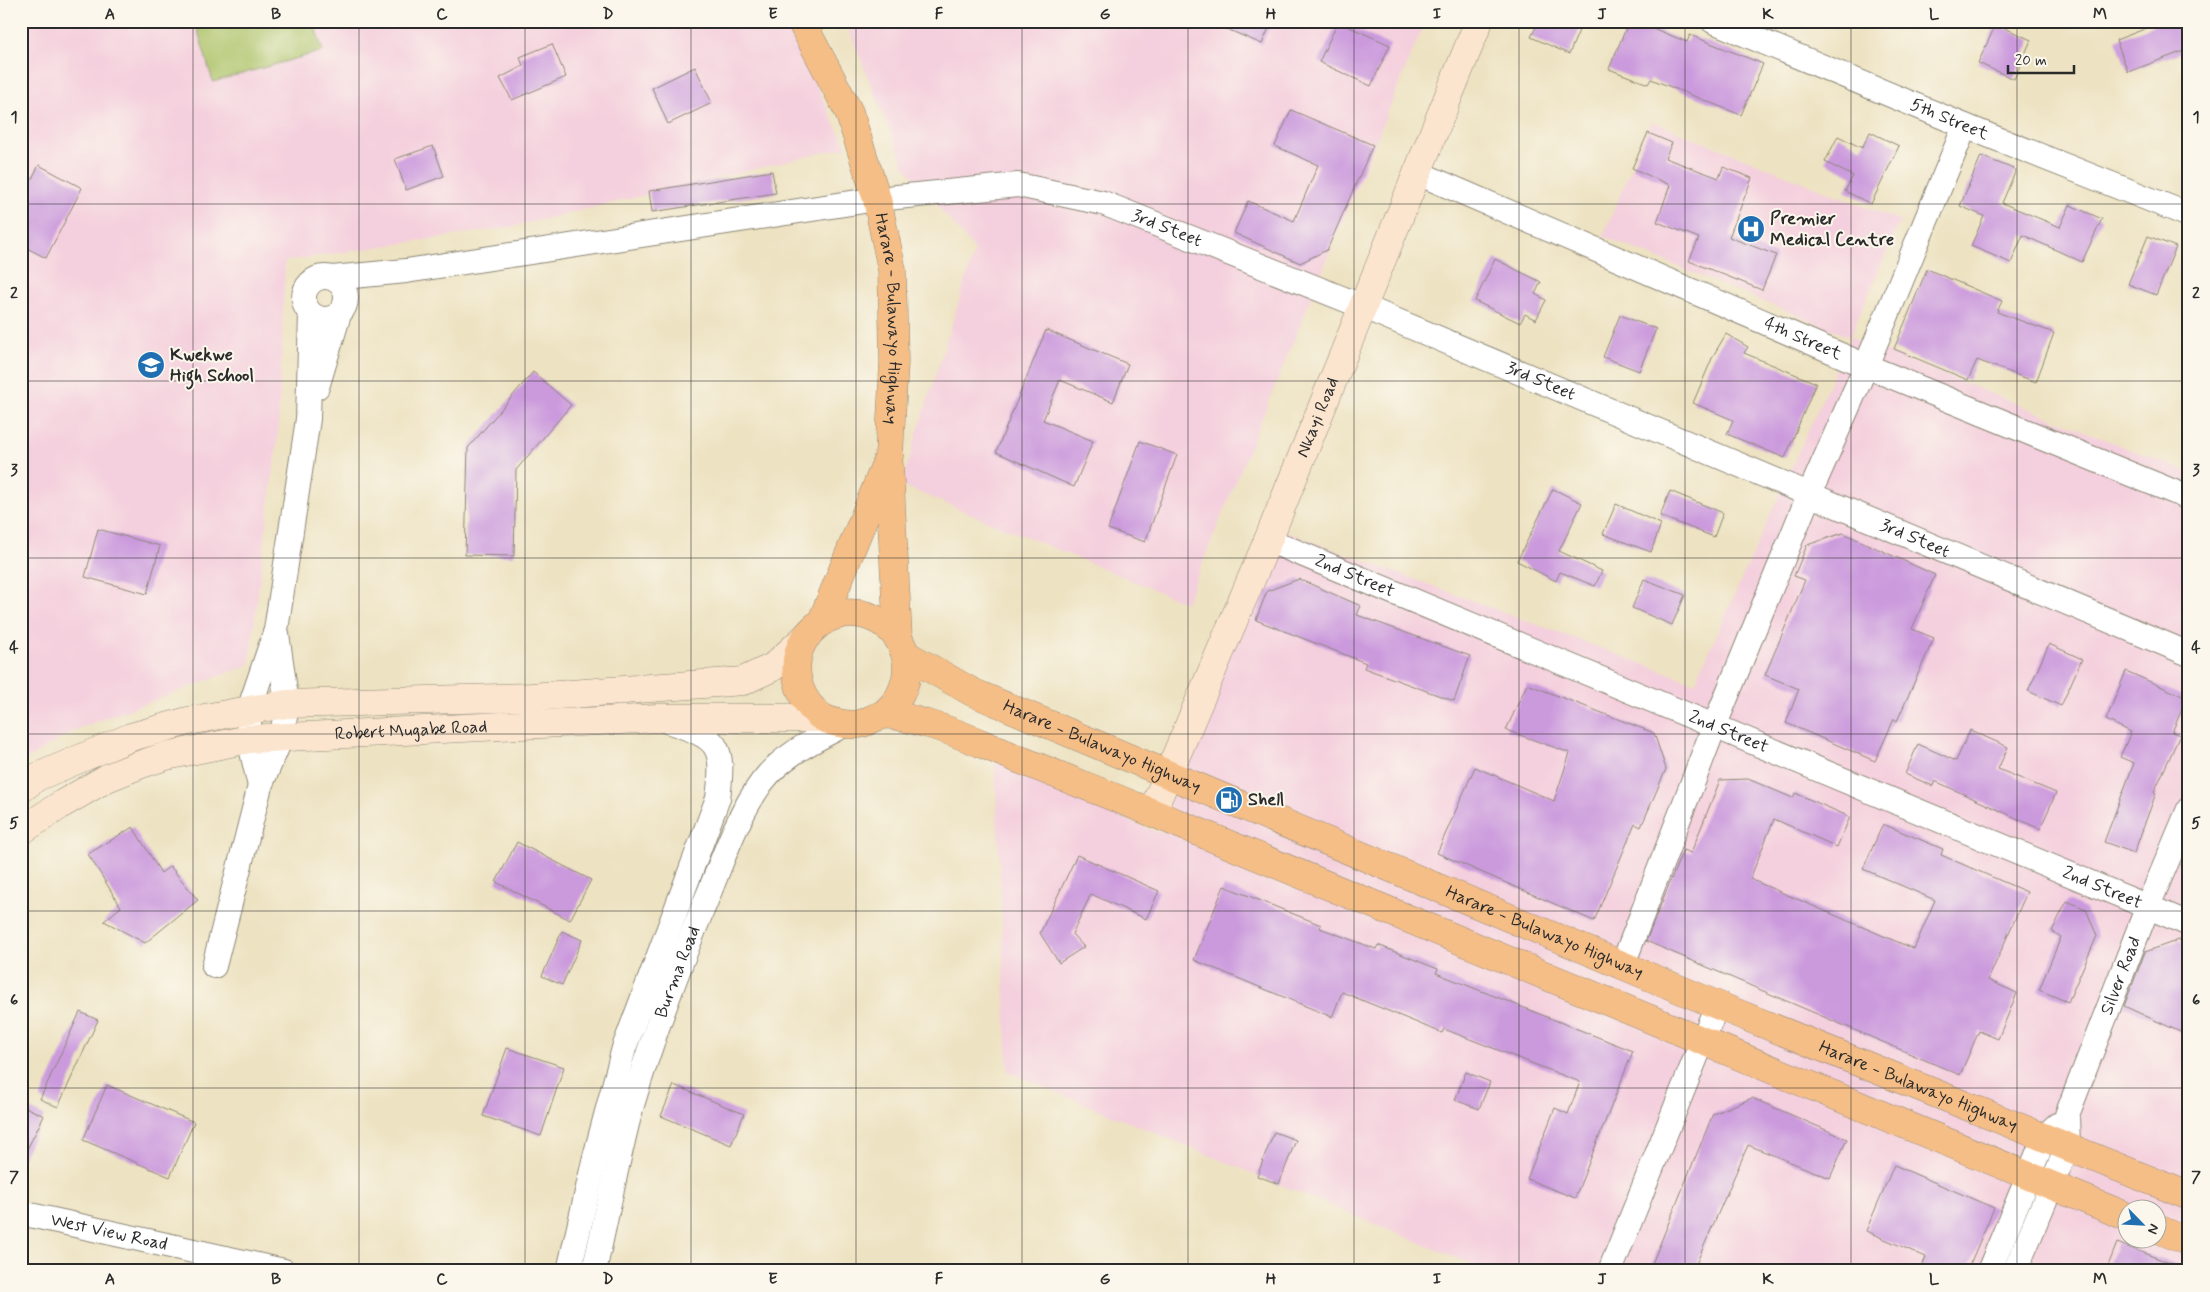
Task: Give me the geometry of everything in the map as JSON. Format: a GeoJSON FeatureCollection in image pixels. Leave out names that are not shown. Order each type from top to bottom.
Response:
{"type":"FeatureCollection","features":[{"type":"Feature","properties":{"kind":"highway","name":"Harare - Bulawayo Highway"},"geometry":{"type":"LineString","coordinates":[[801,21],[849,112],[877,199],[892,270],[894,362],[889,456],[814,628],[797,656],[796,678],[804,698],[833,721]]}},
{"type":"Feature","properties":{"kind":"highway"},"geometry":{"type":"LineString","coordinates":[[833,721],[861,724],[884,714],[899,698],[907,676],[902,646],[889,456]]}},
{"type":"Feature","properties":{"kind":"highway","name":"Harare - Bulawayo Highway"},"geometry":{"type":"LineString","coordinates":[[814,628],[842,613],[864,614],[884,622],[902,646],[972,692],[1168,776],[1623,964],[1717,1005],[2189,1196]]}},
{"type":"Feature","properties":{"kind":"highway"},"geometry":{"type":"LineString","coordinates":[[884,714],[930,724],[1152,812],[1701,1043],[2118,1213]]}},
{"type":"Feature","properties":{"kind":"highway"},"geometry":{"type":"LineString","coordinates":[[1226,844],[1242,806]]}},
{"type":"Feature","properties":{"kind":"highway"},"geometry":{"type":"LineString","coordinates":[[1341,892],[1358,854]]}},
{"type":"Feature","properties":{"kind":"highway"},"geometry":{"type":"LineString","coordinates":[[1900,1124],[1916,1085]]}},
{"type":"Feature","properties":{"kind":"highway"},"geometry":{"type":"LineString","coordinates":[[2168,1233],[2189,1242]]}},
{"type":"Feature","properties":{"kind":"main road","name":"Nkayi Road"},"geometry":{"type":"LineString","coordinates":[[1152,812],[1268,540],[1479,21]]}},
{"type":"Feature","properties":{"kind":"main road","name":"Robert Mugabe Road"},"geometry":{"type":"LineString","coordinates":[[21,788],[37,777],[131,737],[188,721],[287,704],[531,697],[744,682],[773,667],[814,628]]}},
{"type":"Feature","properties":{"kind":"main road","name":"Robert Mugabe Road"},"geometry":{"type":"LineString","coordinates":[[21,831],[70,799],[107,778],[139,765],[166,756],[249,739],[658,718],[833,721]]}},
{"type":"Feature","properties":{"kind":"street","name":"5th Street"},"geometry":{"type":"LineString","coordinates":[[1713,21],[1965,126],[2189,215]]}},
{"type":"Feature","properties":{"kind":"street"},"geometry":{"type":"LineString","coordinates":[[1623,964],[1714,727],[1809,495],[1866,366],[1965,126]]}},
{"type":"Feature","properties":{"kind":"street","name":"4th Street"},"geometry":{"type":"LineString","coordinates":[[1418,173],[1866,366],[2189,498]]}},
{"type":"Feature","properties":{"kind":"street","name":"3rd Steet"},"geometry":{"type":"LineString","coordinates":[[406,271],[877,199],[1018,185],[1064,193],[1103,203],[1364,307],[2189,654]]}},
{"type":"Feature","properties":{"kind":"street"},"geometry":{"type":"LineString","coordinates":[[332,278],[406,271]]}},
{"type":"Feature","properties":{"kind":"street"},"geometry":{"type":"LineString","coordinates":[[311,314],[326,320],[343,306],[406,271]]}},
{"type":"Feature","properties":{"kind":"street"},"geometry":{"type":"LineString","coordinates":[[260,786],[249,739],[249,710],[276,630],[308,420],[311,314],[304,300],[308,285],[315,279],[323,276],[340,282],[345,289],[343,306],[308,420]]}},
{"type":"Feature","properties":{"kind":"street","name":"2nd Street"},"geometry":{"type":"LineString","coordinates":[[1268,540],[2189,924]]}},
{"type":"Feature","properties":{"kind":"street"},"geometry":{"type":"LineString","coordinates":[[214,966],[260,786],[282,736],[287,704],[276,630]]}},
{"type":"Feature","properties":{"kind":"street"},"geometry":{"type":"LineString","coordinates":[[569,1271],[595,1157],[624,1048],[718,798],[721,757],[716,747],[692,729],[658,718]]}},
{"type":"Feature","properties":{"kind":"street","name":"Burma Road"},"geometry":{"type":"LineString","coordinates":[[594,1271],[623,1141],[644,1068],[696,923],[735,829],[762,781],[778,764],[833,721]]}},
{"type":"Feature","properties":{"kind":"street","name":"Silver Road"},"geometry":{"type":"LineString","coordinates":[[2057,1141],[2148,906],[2189,810]]}},
{"type":"Feature","properties":{"kind":"street"},"geometry":{"type":"LineString","coordinates":[[1615,1270],[1717,1005]]}},
{"type":"Feature","properties":{"kind":"street"},"geometry":{"type":"LineString","coordinates":[[1989,1271],[2039,1180],[2057,1141]]}},
{"type":"Feature","properties":{"kind":"street"},"geometry":{"type":"LineString","coordinates":[[2015,1271],[2039,1180]]}},
{"type":"Feature","properties":{"kind":"street","name":"West View Road"},"geometry":{"type":"LineString","coordinates":[[21,1213],[284,1271]]}},
{"type":"Feature","properties":{"kind":"shaded area","name":"Kwekwe High School"},"geometry":{"type":"Polygon","coordinates":[[[21,21],[785,21],[846,147],[511,227],[285,261],[278,434],[249,665],[74,730],[21,763],[21,21]]]}},
{"type":"Feature","properties":{"kind":"shaded area"},"geometry":{"type":"Polygon","coordinates":[[[845,21],[1425,21],[1186,603],[901,485],[975,250],[905,167],[845,21]]]}},
{"type":"Feature","properties":{"kind":"shaded area","name":"Premier Medical Centre"},"geometry":{"type":"Polygon","coordinates":[[[1651,121],[1900,221],[1850,337],[1603,236],[1651,121]]]}},
{"type":"Feature","properties":{"kind":"shaded area"},"geometry":{"type":"Polygon","coordinates":[[[1850,337],[2189,473],[2189,1271],[1488,1271],[1008,1072],[995,761],[1158,833],[1275,528],[1695,683],[1850,337]]]}},
{"type":"Feature","properties":{"kind":"green space"},"geometry":{"type":"Polygon","coordinates":[[[195,21],[313,21],[323,51],[213,82],[195,21]]]}},
{"type":"Feature","properties":{"kind":"building"},"geometry":{"type":"Polygon","coordinates":[[[1208,21],[1272,21],[1262,44],[1208,21]]]}},
{"type":"Feature","properties":{"kind":"building"},"geometry":{"type":"Polygon","coordinates":[[[1539,21],[1583,21],[1569,54],[1531,37],[1539,21]]]}},
{"type":"Feature","properties":{"kind":"building"},"geometry":{"type":"Polygon","coordinates":[[[1629,21],[1635,21],[1687,42],[1690,35],[1763,64],[1741,115],[1651,79],[1648,84],[1609,69],[1629,21]]]}},
{"type":"Feature","properties":{"kind":"building"},"geometry":{"type":"Polygon","coordinates":[[[2165,21],[2189,21],[2189,49],[2128,72],[2116,40],[2165,21]]]}},
{"type":"Feature","properties":{"kind":"building"},"geometry":{"type":"Polygon","coordinates":[[[1338,22],[1390,45],[1371,86],[1319,62],[1338,22]]]}},
{"type":"Feature","properties":{"kind":"building"},"geometry":{"type":"Polygon","coordinates":[[[1996,24],[2031,40],[2014,79],[1978,63],[1996,24]]]}},
{"type":"Feature","properties":{"kind":"building"},"geometry":{"type":"Polygon","coordinates":[[[552,44],[566,77],[512,100],[500,78],[523,66],[520,57],[552,44]]]}},
{"type":"Feature","properties":{"kind":"building"},"geometry":{"type":"Polygon","coordinates":[[[695,67],[712,103],[668,124],[652,88],[695,67]]]}},
{"type":"Feature","properties":{"kind":"building"},"geometry":{"type":"Polygon","coordinates":[[[1291,110],[1373,145],[1327,250],[1300,263],[1234,233],[1248,201],[1294,221],[1318,165],[1275,146],[1291,110]]]}},
{"type":"Feature","properties":{"kind":"building"},"geometry":{"type":"Polygon","coordinates":[[[1870,132],[1899,146],[1871,204],[1845,191],[1853,176],[1825,162],[1838,136],[1862,148],[1870,132]]]}},
{"type":"Feature","properties":{"kind":"building"},"geometry":{"type":"Polygon","coordinates":[[[1648,133],[1672,143],[1665,158],[1719,178],[1723,167],[1752,178],[1729,237],[1776,255],[1762,290],[1689,261],[1699,238],[1657,222],[1670,185],[1632,168],[1648,133]]]}},
{"type":"Feature","properties":{"kind":"building"},"geometry":{"type":"Polygon","coordinates":[[[433,146],[444,176],[406,190],[395,159],[433,146]]]}},
{"type":"Feature","properties":{"kind":"building"},"geometry":{"type":"Polygon","coordinates":[[[1981,156],[2016,170],[2002,203],[2060,227],[2070,205],[2102,219],[2082,262],[2023,235],[2011,263],[1971,246],[1984,216],[1960,206],[1981,156]]]}},
{"type":"Feature","properties":{"kind":"building"},"geometry":{"type":"Polygon","coordinates":[[[39,165],[82,188],[46,258],[21,245],[21,200],[39,165]]]}},
{"type":"Feature","properties":{"kind":"building"},"geometry":{"type":"Polygon","coordinates":[[[772,171],[776,193],[652,212],[649,191],[772,171]]]}},
{"type":"Feature","properties":{"kind":"building"},"geometry":{"type":"Polygon","coordinates":[[[2148,236],[2176,247],[2156,295],[2128,284],[2148,236]]]}},
{"type":"Feature","properties":{"kind":"building"},"geometry":{"type":"Polygon","coordinates":[[[1495,259],[1541,282],[1535,294],[1546,300],[1536,320],[1525,314],[1520,323],[1475,301],[1495,259]]]}},
{"type":"Feature","properties":{"kind":"building"},"geometry":{"type":"Polygon","coordinates":[[[1927,269],[2002,301],[1997,312],[2054,333],[2036,382],[1977,360],[1968,380],[1894,349],[1927,269]]]}},
{"type":"Feature","properties":{"kind":"building"},"geometry":{"type":"Polygon","coordinates":[[[1620,315],[1656,329],[1639,371],[1603,357],[1620,315]]]}},
{"type":"Feature","properties":{"kind":"building"},"geometry":{"type":"Polygon","coordinates":[[[1046,330],[1128,364],[1113,402],[1060,380],[1043,420],[1093,441],[1074,487],[996,452],[1046,330]]]}},
{"type":"Feature","properties":{"kind":"building"},"geometry":{"type":"Polygon","coordinates":[[[1726,334],[1748,347],[1744,353],[1816,383],[1785,458],[1727,434],[1733,420],[1693,403],[1713,356],[1726,334]]]}},
{"type":"Feature","properties":{"kind":"building"},"geometry":{"type":"Polygon","coordinates":[[[533,372],[571,405],[516,470],[514,556],[465,555],[468,448],[533,372]]]}},
{"type":"Feature","properties":{"kind":"building"},"geometry":{"type":"Polygon","coordinates":[[[1140,441],[1177,455],[1145,542],[1108,529],[1140,441]]]}},
{"type":"Feature","properties":{"kind":"building"},"geometry":{"type":"Polygon","coordinates":[[[1553,489],[1582,503],[1559,551],[1602,571],[1595,586],[1560,572],[1556,581],[1517,561],[1553,489]]]}},
{"type":"Feature","properties":{"kind":"building"},"geometry":{"type":"Polygon","coordinates":[[[1670,491],[1723,513],[1714,537],[1660,516],[1670,491]]]}},
{"type":"Feature","properties":{"kind":"building"},"geometry":{"type":"Polygon","coordinates":[[[1616,504],[1661,524],[1651,552],[1603,534],[1616,504]]]}},
{"type":"Feature","properties":{"kind":"building"},"geometry":{"type":"Polygon","coordinates":[[[98,529],[160,546],[147,594],[85,577],[98,529]]]}},
{"type":"Feature","properties":{"kind":"building"},"geometry":{"type":"Polygon","coordinates":[[[1843,533],[1935,575],[1912,629],[1934,638],[1897,721],[1894,719],[1875,761],[1786,723],[1799,689],[1765,675],[1805,580],[1794,576],[1807,545],[1843,533]]]}},
{"type":"Feature","properties":{"kind":"building"},"geometry":{"type":"Polygon","coordinates":[[[1299,579],[1361,606],[1357,615],[1470,656],[1454,701],[1364,668],[1366,663],[1256,620],[1267,591],[1299,579]]]}},
{"type":"Feature","properties":{"kind":"building"},"geometry":{"type":"Polygon","coordinates":[[[1644,579],[1685,595],[1672,625],[1632,608],[1644,579]]]}},
{"type":"Feature","properties":{"kind":"building"},"geometry":{"type":"Polygon","coordinates":[[[2049,644],[2082,659],[2061,706],[2028,691],[2049,644]]]}},
{"type":"Feature","properties":{"kind":"building"},"geometry":{"type":"Polygon","coordinates":[[[2126,671],[2187,698],[2172,732],[2180,735],[2154,792],[2156,793],[2134,853],[2104,842],[2134,763],[2120,757],[2131,732],[2106,720],[2126,671]]]}},
{"type":"Feature","properties":{"kind":"building"},"geometry":{"type":"Polygon","coordinates":[[[1527,684],[1654,733],[1666,769],[1641,827],[1635,824],[1594,921],[1437,853],[1475,767],[1554,801],[1570,753],[1506,730],[1527,684]]]}},
{"type":"Feature","properties":{"kind":"building"},"geometry":{"type":"Polygon","coordinates":[[[1970,730],[2008,747],[1998,769],[2056,793],[2040,829],[1935,781],[1933,786],[1905,774],[1918,744],[1956,761],[1970,730]]]}},
{"type":"Feature","properties":{"kind":"building"},"geometry":{"type":"Polygon","coordinates":[[[1748,779],[1793,798],[1795,793],[1850,817],[1837,847],[1774,819],[1750,879],[1914,949],[1935,900],[1863,869],[1883,824],[1943,849],[1941,855],[2027,892],[1988,980],[2017,993],[1998,1039],[1979,1031],[1960,1075],[1646,941],[1683,850],[1691,853],[1720,780],[1748,779]]]}},
{"type":"Feature","properties":{"kind":"building"},"geometry":{"type":"Polygon","coordinates":[[[133,827],[161,873],[170,866],[198,900],[145,943],[104,921],[121,907],[88,854],[133,827]]]}},
{"type":"Feature","properties":{"kind":"building"},"geometry":{"type":"Polygon","coordinates":[[[517,842],[591,880],[570,920],[496,882],[517,842]]]}},
{"type":"Feature","properties":{"kind":"building"},"geometry":{"type":"Polygon","coordinates":[[[1077,855],[1159,891],[1146,919],[1091,894],[1072,934],[1084,947],[1059,963],[1040,933],[1077,855]]]}},
{"type":"Feature","properties":{"kind":"building"},"geometry":{"type":"Polygon","coordinates":[[[1224,886],[1321,925],[1320,928],[1376,949],[1378,945],[1438,969],[1436,973],[1633,1051],[1575,1198],[1527,1179],[1555,1108],[1568,1114],[1580,1082],[1444,1029],[1442,1033],[1342,992],[1332,1017],[1194,960],[1224,886]]]}},
{"type":"Feature","properties":{"kind":"building"},"geometry":{"type":"Polygon","coordinates":[[[2067,901],[2086,909],[2097,936],[2068,1002],[2039,990],[2061,937],[2052,931],[2067,901]]]}},
{"type":"Feature","properties":{"kind":"building"},"geometry":{"type":"Polygon","coordinates":[[[562,931],[582,940],[562,985],[542,976],[562,931]]]}},
{"type":"Feature","properties":{"kind":"building"},"geometry":{"type":"Polygon","coordinates":[[[2179,940],[2189,944],[2189,1036],[2124,1006],[2145,952],[2179,940]]]}},
{"type":"Feature","properties":{"kind":"building"},"geometry":{"type":"Polygon","coordinates":[[[80,1012],[98,1020],[58,1107],[40,1099],[80,1012]]]}},
{"type":"Feature","properties":{"kind":"building"},"geometry":{"type":"Polygon","coordinates":[[[507,1048],[564,1067],[541,1136],[483,1116],[507,1048]]]}},
{"type":"Feature","properties":{"kind":"building"},"geometry":{"type":"Polygon","coordinates":[[[1466,1072],[1490,1082],[1479,1109],[1455,1100],[1466,1072]]]}},
{"type":"Feature","properties":{"kind":"building"},"geometry":{"type":"Polygon","coordinates":[[[107,1085],[194,1122],[170,1177],[83,1140],[107,1085]]]}},
{"type":"Feature","properties":{"kind":"building"},"geometry":{"type":"Polygon","coordinates":[[[674,1085],[744,1114],[731,1145],[661,1116],[674,1085]]]}},
{"type":"Feature","properties":{"kind":"building"},"geometry":{"type":"Polygon","coordinates":[[[1752,1098],[1847,1139],[1830,1178],[1748,1145],[1693,1271],[1649,1271],[1713,1114],[1752,1098]]]}},
{"type":"Feature","properties":{"kind":"building"},"geometry":{"type":"Polygon","coordinates":[[[21,1105],[44,1116],[21,1161],[21,1105]]]}},
{"type":"Feature","properties":{"kind":"building"},"geometry":{"type":"Polygon","coordinates":[[[1274,1132],[1296,1140],[1279,1184],[1257,1176],[1274,1132]]]}},
{"type":"Feature","properties":{"kind":"building"},"geometry":{"type":"Polygon","coordinates":[[[1894,1165],[1994,1208],[1967,1271],[1920,1271],[1926,1257],[1866,1231],[1894,1165]]]}},
{"type":"Feature","properties":{"kind":"building"},"geometry":{"type":"Polygon","coordinates":[[[2117,1243],[2118,1250],[2136,1250],[2186,1269],[2186,1271],[2106,1271],[2117,1243]]]}},
{"type":"Feature","properties":{"kind":"place","name":"Premier Medical Centre"},"geometry":{"type":"Point","coordinates":[1751,229]}},
{"type":"Feature","properties":{"kind":"place","name":"Kwekwe High School"},"geometry":{"type":"Point","coordinates":[151,365]}},
{"type":"Feature","properties":{"kind":"place","name":"Shell"},"geometry":{"type":"Point","coordinates":[1229,800]}}]}
